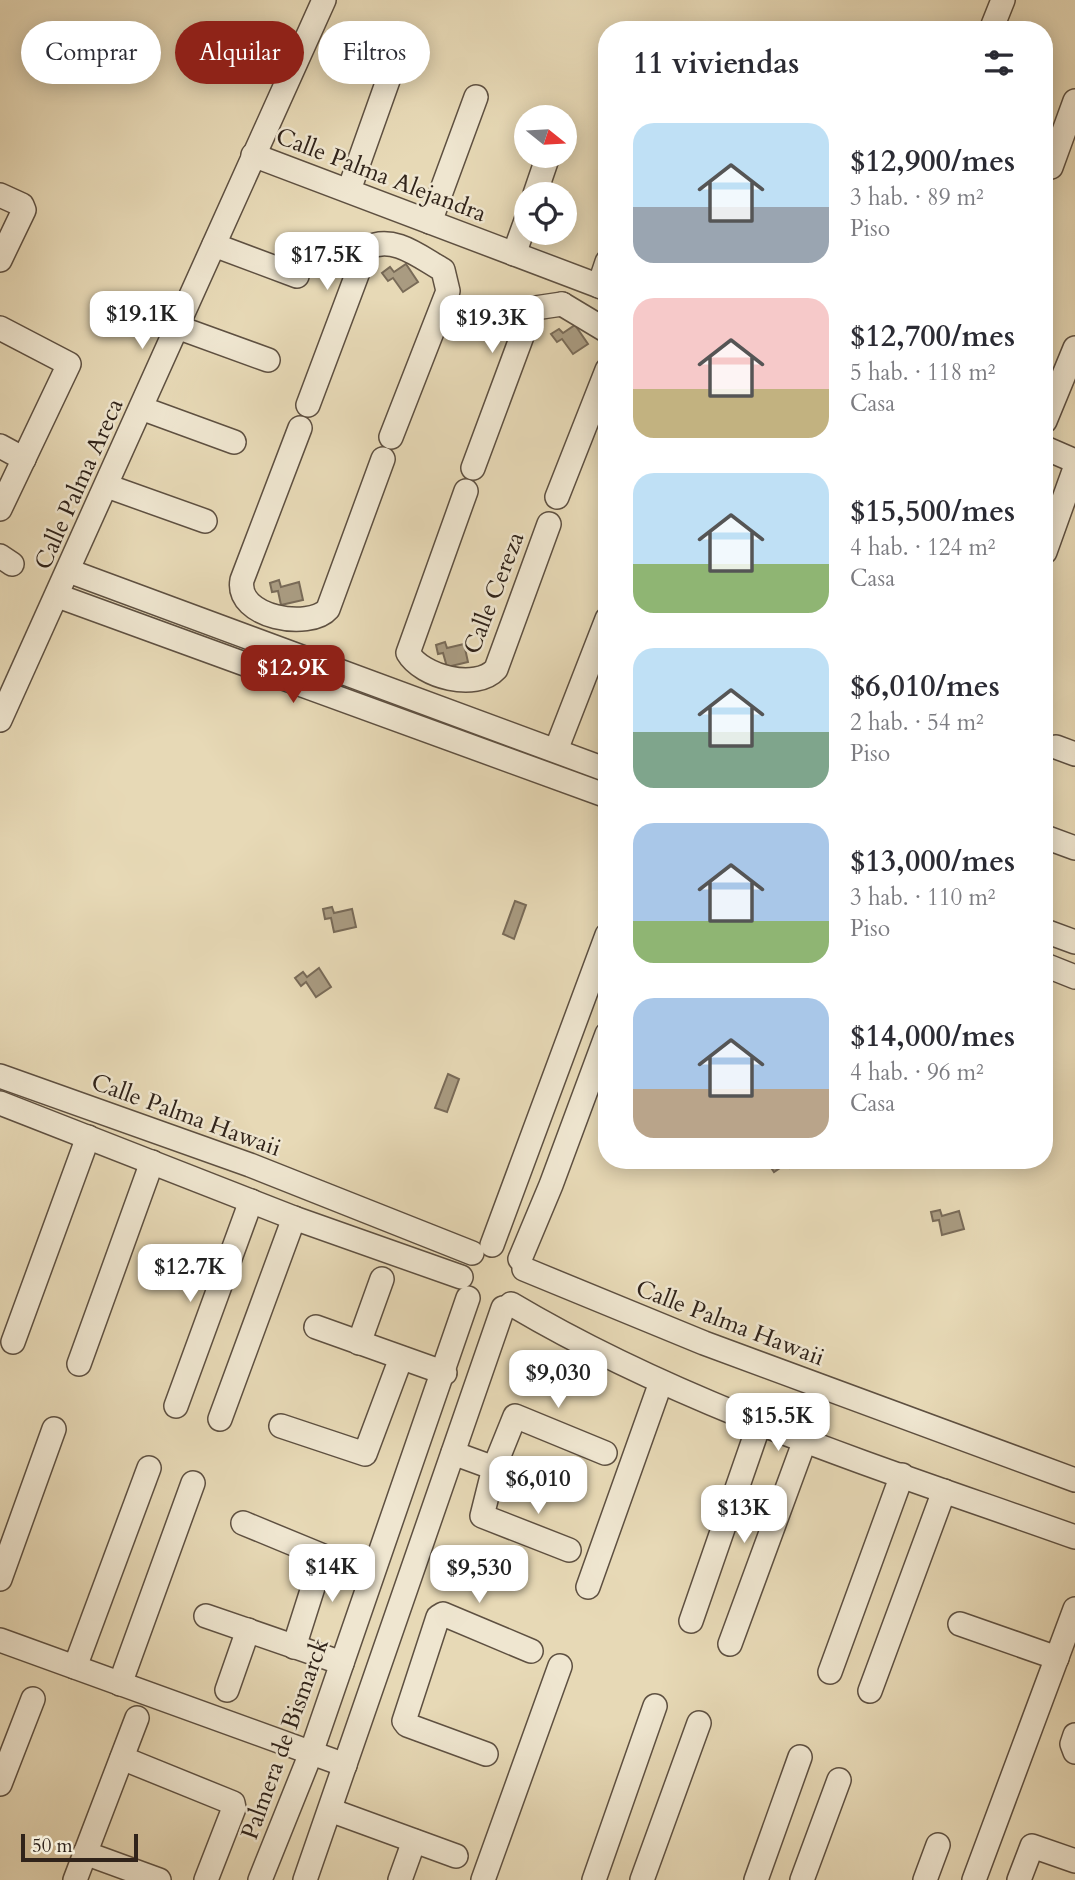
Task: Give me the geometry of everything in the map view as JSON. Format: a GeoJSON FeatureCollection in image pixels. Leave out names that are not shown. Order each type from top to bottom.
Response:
{"type":"FeatureCollection","features":[{"type":"Feature","properties":{"kind":"street","name":"Calle Palma Areca"},"geometry":{"type":"LineString","coordinates":[[0,720],[324,0]]}},
{"type":"Feature","properties":{"kind":"street"},"geometry":{"type":"LineString","coordinates":[[995,21],[1003,0]]}},
{"type":"Feature","properties":{"kind":"street"},"geometry":{"type":"LineString","coordinates":[[349,190],[387,84]]}},
{"type":"Feature","properties":{"kind":"street"},"geometry":{"type":"LineString","coordinates":[[430,222],[476,97]]}},
{"type":"Feature","properties":{"kind":"street"},"geometry":{"type":"LineString","coordinates":[[1053,162],[1075,101]]}},
{"type":"Feature","properties":{"kind":"street","name":"Calle Palma Alejandra"},"geometry":{"type":"LineString","coordinates":[[253,155],[598,286]]}},
{"type":"Feature","properties":{"kind":"street"},"geometry":{"type":"LineString","coordinates":[[0,195],[22,205],[24,209],[0,260]]}},
{"type":"Feature","properties":{"kind":"street"},"geometry":{"type":"LineString","coordinates":[[395,244],[407,213]]}},
{"type":"Feature","properties":{"kind":"street"},"geometry":{"type":"LineString","coordinates":[[308,405],[367,248],[379,242],[395,244],[443,270],[448,290],[391,437]]}},
{"type":"Feature","properties":{"kind":"street"},"geometry":{"type":"LineString","coordinates":[[214,245],[297,276]]}},
{"type":"Feature","properties":{"kind":"street"},"geometry":{"type":"LineString","coordinates":[[514,254],[517,245]]}},
{"type":"Feature","properties":{"kind":"street"},"geometry":{"type":"LineString","coordinates":[[562,304],[573,276]]}},
{"type":"Feature","properties":{"kind":"street"},"geometry":{"type":"LineString","coordinates":[[473,468],[528,320],[535,308],[562,304],[598,326]]}},
{"type":"Feature","properties":{"kind":"street"},"geometry":{"type":"LineString","coordinates":[[177,327],[268,360]]}},
{"type":"Feature","properties":{"kind":"street"},"geometry":{"type":"LineString","coordinates":[[0,328],[69,364],[0,509]]}},
{"type":"Feature","properties":{"kind":"street"},"geometry":{"type":"LineString","coordinates":[[1053,402],[1075,348]]}},
{"type":"Feature","properties":{"kind":"street"},"geometry":{"type":"LineString","coordinates":[[557,497],[598,393]]}},
{"type":"Feature","properties":{"kind":"street"},"geometry":{"type":"LineString","coordinates":[[141,408],[234,442]]}},
{"type":"Feature","properties":{"kind":"street"},"geometry":{"type":"LineString","coordinates":[[300,428],[242,580],[240,590],[258,612],[312,620],[322,616],[328,609],[383,459]]}},
{"type":"Feature","properties":{"kind":"street"},"geometry":{"type":"LineString","coordinates":[[0,446],[24,459]]}},
{"type":"Feature","properties":{"kind":"street"},"geometry":{"type":"LineString","coordinates":[[1053,451],[1075,461]]}},
{"type":"Feature","properties":{"kind":"street"},"geometry":{"type":"LineString","coordinates":[[1053,530],[1075,468]]}},
{"type":"Feature","properties":{"kind":"street"},"geometry":{"type":"LineString","coordinates":[[107,486],[205,521]]}},
{"type":"Feature","properties":{"kind":"street"},"geometry":{"type":"LineString","coordinates":[[420,701],[430,673],[412,660],[408,653],[466,491]]}},
{"type":"Feature","properties":{"kind":"street","name":"Calle Cereza"},"geometry":{"type":"LineString","coordinates":[[430,673],[479,681],[489,677],[496,668],[549,524]]}},
{"type":"Feature","properties":{"kind":"street"},"geometry":{"type":"LineString","coordinates":[[69,570],[598,766]]}},
{"type":"Feature","properties":{"kind":"street"},"geometry":{"type":"LineString","coordinates":[[58,596],[598,793]]}},
{"type":"Feature","properties":{"kind":"street"},"geometry":{"type":"LineString","coordinates":[[248,637],[258,612]]}},
{"type":"Feature","properties":{"kind":"street"},"geometry":{"type":"LineString","coordinates":[[556,750],[598,670]]}},
{"type":"Feature","properties":{"kind":"street"},"geometry":{"type":"LineString","coordinates":[[1053,840],[1075,848]]}},
{"type":"Feature","properties":{"kind":"street"},"geometry":{"type":"LineString","coordinates":[[1053,934],[1075,942]]}},
{"type":"Feature","properties":{"kind":"street"},"geometry":{"type":"LineString","coordinates":[[598,958],[482,1249],[464,1264],[465,1287],[478,1306],[507,1306],[661,1382],[805,1440],[1075,1538]]}},
{"type":"Feature","properties":{"kind":"street"},"geometry":{"type":"LineString","coordinates":[[1053,968],[1075,976]]}},
{"type":"Feature","properties":{"kind":"street"},"geometry":{"type":"LineString","coordinates":[[305,1880],[453,1453],[507,1306],[523,1289],[522,1264],[598,1058]]}},
{"type":"Feature","properties":{"kind":"street","name":"Calle Palma Hawaii"},"geometry":{"type":"LineString","coordinates":[[0,1076],[482,1249]]}},
{"type":"Feature","properties":{"kind":"street"},"geometry":{"type":"LineString","coordinates":[[0,1103],[465,1287]]}},
{"type":"Feature","properties":{"kind":"street"},"geometry":{"type":"LineString","coordinates":[[13,1342],[88,1137]]}},
{"type":"Feature","properties":{"kind":"street"},"geometry":{"type":"LineString","coordinates":[[79,1364],[152,1162]]}},
{"type":"Feature","properties":{"kind":"street"},"geometry":{"type":"LineString","coordinates":[[176,1406],[251,1201]]}},
{"type":"Feature","properties":{"kind":"street"},"geometry":{"type":"LineString","coordinates":[[220,1419],[294,1218]]}},
{"type":"Feature","properties":{"kind":"street"},"geometry":{"type":"LineString","coordinates":[[482,1249],[502,1246],[522,1264]]}},
{"type":"Feature","properties":{"kind":"street","name":"Calle Palma Hawaii"},"geometry":{"type":"LineString","coordinates":[[522,1264],[704,1343],[1075,1480]]}},
{"type":"Feature","properties":{"kind":"street"},"geometry":{"type":"LineString","coordinates":[[359,1343],[382,1279]]}},
{"type":"Feature","properties":{"kind":"street","name":"Palmera de Bismarck"},"geometry":{"type":"LineString","coordinates":[[261,1880],[310,1753],[444,1373],[465,1287]]}},
{"type":"Feature","properties":{"kind":"street"},"geometry":{"type":"LineString","coordinates":[[316,1327],[444,1373]]}},
{"type":"Feature","properties":{"kind":"street"},"geometry":{"type":"LineString","coordinates":[[281,1426],[365,1454],[401,1358]]}},
{"type":"Feature","properties":{"kind":"street"},"geometry":{"type":"LineString","coordinates":[[588,1587],[661,1382]]}},
{"type":"Feature","properties":{"kind":"street"},"geometry":{"type":"LineString","coordinates":[[569,1550],[482,1516],[494,1468],[516,1416],[605,1453]]}},
{"type":"Feature","properties":{"kind":"street"},"geometry":{"type":"LineString","coordinates":[[691,1621],[760,1422]]}},
{"type":"Feature","properties":{"kind":"street"},"geometry":{"type":"LineString","coordinates":[[0,1579],[54,1429]]}},
{"type":"Feature","properties":{"kind":"street"},"geometry":{"type":"LineString","coordinates":[[730,1644],[805,1440]]}},
{"type":"Feature","properties":{"kind":"street"},"geometry":{"type":"LineString","coordinates":[[453,1453],[494,1468]]}},
{"type":"Feature","properties":{"kind":"street"},"geometry":{"type":"LineString","coordinates":[[75,1667],[149,1468]]}},
{"type":"Feature","properties":{"kind":"street"},"geometry":{"type":"LineString","coordinates":[[830,1672],[902,1475]]}},
{"type":"Feature","properties":{"kind":"street"},"geometry":{"type":"LineString","coordinates":[[120,1684],[193,1483]]}},
{"type":"Feature","properties":{"kind":"street"},"geometry":{"type":"LineString","coordinates":[[870,1691],[944,1491]]}},
{"type":"Feature","properties":{"kind":"street"},"geometry":{"type":"LineString","coordinates":[[243,1523],[321,1552],[323,1556],[294,1647]]}},
{"type":"Feature","properties":{"kind":"street"},"geometry":{"type":"LineString","coordinates":[[974,1880],[1057,1658],[1070,1638],[1075,1609]]}},
{"type":"Feature","properties":{"kind":"street"},"geometry":{"type":"LineString","coordinates":[[486,1754],[404,1721],[438,1617],[443,1614],[531,1651]]}},
{"type":"Feature","properties":{"kind":"street"},"geometry":{"type":"LineString","coordinates":[[206,1616],[342,1663]]}},
{"type":"Feature","properties":{"kind":"street"},"geometry":{"type":"LineString","coordinates":[[960,1624],[1057,1658]]}},
{"type":"Feature","properties":{"kind":"street"},"geometry":{"type":"LineString","coordinates":[[227,1689],[248,1630]]}},
{"type":"Feature","properties":{"kind":"street"},"geometry":{"type":"LineString","coordinates":[[0,1640],[345,1766]]}},
{"type":"Feature","properties":{"kind":"street"},"geometry":{"type":"LineString","coordinates":[[383,1654],[420,1669]]}},
{"type":"Feature","properties":{"kind":"street"},"geometry":{"type":"LineString","coordinates":[[483,1880],[560,1666]]}},
{"type":"Feature","properties":{"kind":"street"},"geometry":{"type":"LineString","coordinates":[[0,1784],[33,1699]]}},
{"type":"Feature","properties":{"kind":"street"},"geometry":{"type":"LineString","coordinates":[[594,1880],[655,1706]]}},
{"type":"Feature","properties":{"kind":"street"},"geometry":{"type":"LineString","coordinates":[[75,1880],[137,1718]]}},
{"type":"Feature","properties":{"kind":"street"},"geometry":{"type":"LineString","coordinates":[[642,1880],[699,1723]]}},
{"type":"Feature","properties":{"kind":"street"},"geometry":{"type":"LineString","coordinates":[[1075,1735],[1072,1744],[1075,1752]]}},
{"type":"Feature","properties":{"kind":"street"},"geometry":{"type":"LineString","coordinates":[[122,1758],[233,1803],[234,1808],[206,1880]]}},
{"type":"Feature","properties":{"kind":"street"},"geometry":{"type":"LineString","coordinates":[[756,1880],[800,1758]]}},
{"type":"Feature","properties":{"kind":"street"},"geometry":{"type":"LineString","coordinates":[[802,1880],[839,1780]]}},
{"type":"Feature","properties":{"kind":"street"},"geometry":{"type":"LineString","coordinates":[[330,1810],[456,1856]]}},
{"type":"Feature","properties":{"kind":"street"},"geometry":{"type":"LineString","coordinates":[[400,1880],[414,1841]]}},
{"type":"Feature","properties":{"kind":"street"},"geometry":{"type":"LineString","coordinates":[[925,1880],[938,1845]]}},
{"type":"Feature","properties":{"kind":"street"},"geometry":{"type":"LineString","coordinates":[[1019,1880],[1032,1846],[1075,1861]]}},
{"type":"Feature","properties":{"kind":"street"},"geometry":{"type":"LineString","coordinates":[[85,1853],[159,1880]]}},
{"type":"Feature","properties":{"kind":"shaded area"},"geometry":{"type":"Polygon","coordinates":[[[406,264],[418,282],[403,292],[393,278],[388,281],[382,273],[390,267],[394,272],[406,264]]]}},
{"type":"Feature","properties":{"kind":"shaded area"},"geometry":{"type":"Polygon","coordinates":[[[575,325],[588,344],[573,354],[562,339],[557,342],[551,334],[559,329],[563,333],[575,325]]]}},
{"type":"Feature","properties":{"kind":"shaded area"},"geometry":{"type":"Polygon","coordinates":[[[279,580],[281,587],[299,582],[303,600],[281,605],[278,591],[272,592],[270,583],[279,580]]]}},
{"type":"Feature","properties":{"kind":"shaded area"},"geometry":{"type":"Polygon","coordinates":[[[445,642],[447,648],[464,644],[468,662],[447,667],[443,653],[438,654],[436,645],[445,642]]]}},
{"type":"Feature","properties":{"kind":"shaded area"},"geometry":{"type":"Polygon","coordinates":[[[515,901],[526,905],[514,939],[503,934],[515,901]]]}},
{"type":"Feature","properties":{"kind":"shaded area"},"geometry":{"type":"Polygon","coordinates":[[[332,907],[334,913],[352,909],[356,927],[334,932],[331,918],[325,919],[323,909],[332,907]]]}},
{"type":"Feature","properties":{"kind":"shaded area"},"geometry":{"type":"Polygon","coordinates":[[[319,968],[331,987],[316,997],[306,982],[301,986],[295,978],[303,972],[307,977],[319,968]]]}},
{"type":"Feature","properties":{"kind":"shaded area"},"geometry":{"type":"Polygon","coordinates":[[[448,1074],[459,1079],[447,1112],[435,1108],[448,1074]]]}},
{"type":"Feature","properties":{"kind":"shaded area"},"geometry":{"type":"Polygon","coordinates":[[[940,1210],[942,1216],[959,1211],[964,1229],[942,1235],[939,1220],[933,1221],[931,1212],[940,1210]]]}}]}
